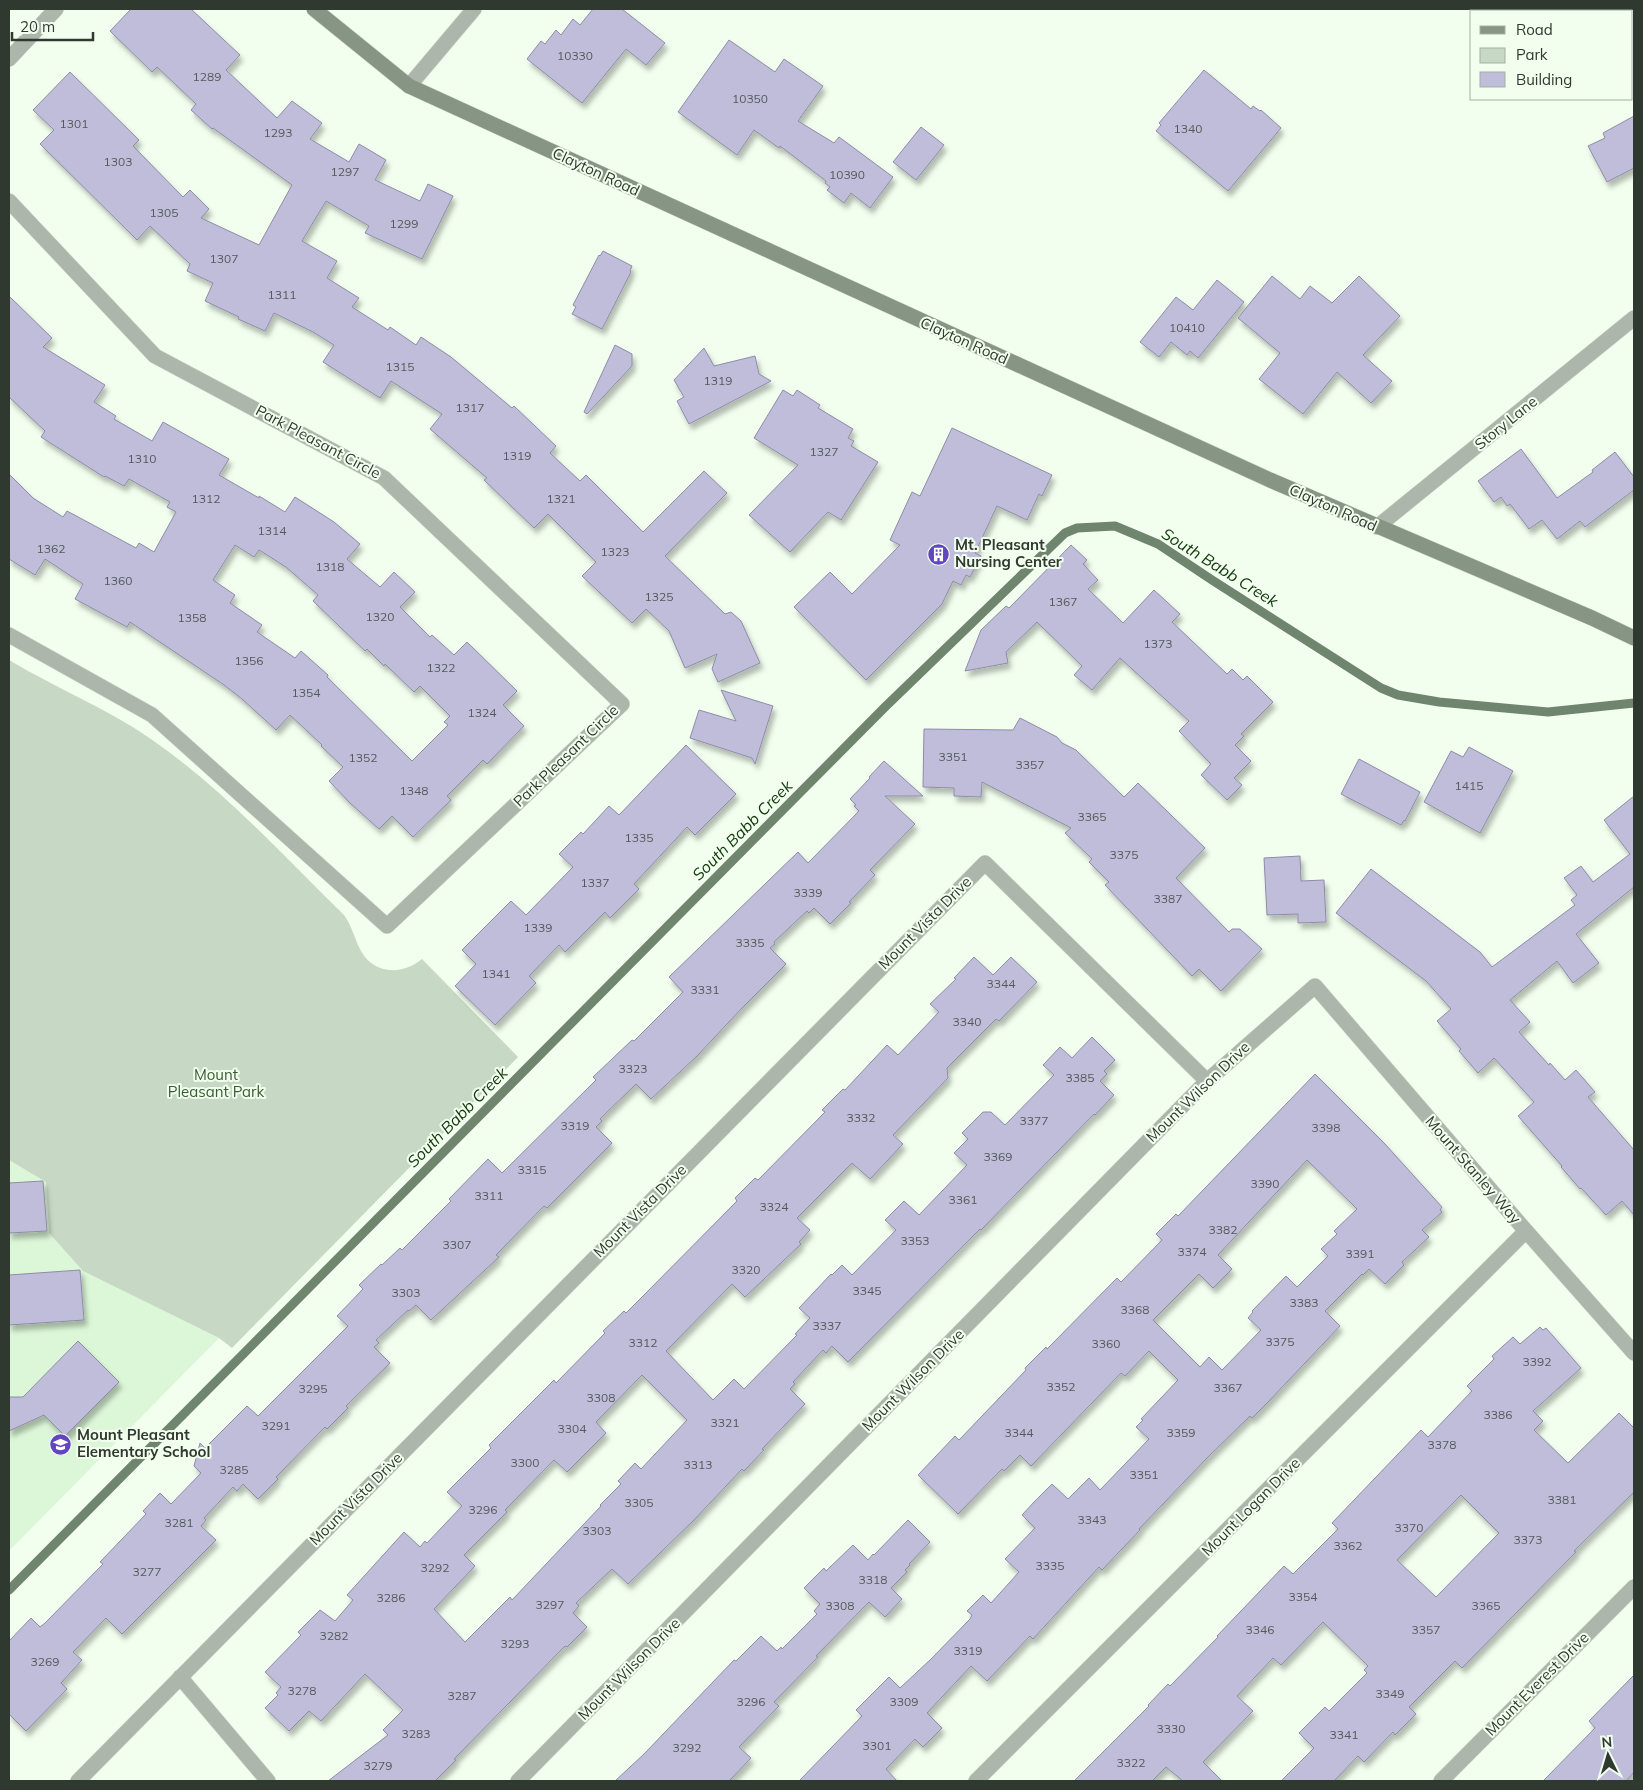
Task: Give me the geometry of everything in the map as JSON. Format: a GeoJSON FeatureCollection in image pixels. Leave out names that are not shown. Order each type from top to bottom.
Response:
{"type":"FeatureCollection","features":[{"type":"Feature","properties":{"kind":"street"},"geometry":{"type":"LineString","coordinates":[[9,59],[56,9]]}},
{"type":"Feature","properties":{"kind":"street","name":"Clayton Road"},"geometry":{"type":"LineString","coordinates":[[314,9],[409,86],[1261,476],[1592,618],[1634,638]]}},
{"type":"Feature","properties":{"kind":"street"},"geometry":{"type":"LineString","coordinates":[[409,86],[474,9]]}},
{"type":"Feature","properties":{"kind":"street","name":"Park Pleasant Circle"},"geometry":{"type":"LineString","coordinates":[[9,201],[155,356],[384,478],[622,704],[387,926],[152,715],[9,635]]}},
{"type":"Feature","properties":{"kind":"street","name":"Story Lane"},"geometry":{"type":"LineString","coordinates":[[1377,527],[1634,318]]}},
{"type":"Feature","properties":{"kind":"street","name":"Mount Vista Drive"},"geometry":{"type":"LineString","coordinates":[[78,1781],[985,863],[1207,1081]]}},
{"type":"Feature","properties":{"kind":"street","name":"Mount Wilson Drive"},"geometry":{"type":"LineString","coordinates":[[518,1781],[1207,1081],[1314,986]]}},
{"type":"Feature","properties":{"kind":"street","name":"Mount Stanley Way"},"geometry":{"type":"LineString","coordinates":[[1314,986],[1526,1232],[1634,1353]]}},
{"type":"Feature","properties":{"kind":"street","name":"Mount Logan Drive"},"geometry":{"type":"LineString","coordinates":[[976,1781],[1526,1232]]}},
{"type":"Feature","properties":{"kind":"street","name":"Mount Everest Drive"},"geometry":{"type":"LineString","coordinates":[[1441,1781],[1634,1587]]}},
{"type":"Feature","properties":{"kind":"street"},"geometry":{"type":"LineString","coordinates":[[180,1677],[268,1781]]}},
{"type":"Feature","properties":{"kind":"shaded area","name":"Mount Pleasant Elementary School"},"geometry":{"type":"Polygon","coordinates":[[[9,1160],[46,1182],[49,1233],[83,1271],[219,1338],[9,1551],[9,1160]]]}},
{"type":"Feature","properties":{"kind":"green space","name":"Mount Pleasant Park"},"geometry":{"type":"Polygon","coordinates":[[[9,660],[134,728],[177,758],[251,823],[344,915],[361,951],[373,965],[389,970],[398,970],[406,968],[422,959],[518,1057],[232,1348],[219,1338],[83,1271],[49,1233],[46,1182],[9,1160],[9,660]]]}},
{"type":"Feature","properties":{"kind":"building"},"geometry":{"type":"Polygon","coordinates":[[[131,9],[191,9],[240,55],[226,70],[277,118],[292,101],[322,123],[310,139],[349,162],[359,144],[386,160],[375,180],[420,201],[428,184],[453,196],[422,259],[365,233],[369,226],[326,201],[302,241],[337,261],[327,278],[359,298],[352,307],[388,330],[390,327],[416,345],[421,337],[451,357],[512,408],[514,406],[556,446],[550,453],[580,481],[586,475],[643,532],[704,471],[727,493],[665,556],[725,614],[731,612],[741,621],[760,663],[718,682],[712,669],[717,654],[685,668],[669,631],[646,609],[632,623],[582,576],[596,562],[548,514],[534,528],[484,480],[487,478],[430,429],[442,414],[391,381],[380,398],[323,362],[334,345],[313,332],[274,313],[265,331],[205,301],[213,283],[187,271],[190,264],[150,226],[137,240],[40,144],[54,130],[33,110],[70,72],[139,140],[133,146],[183,197],[190,190],[209,209],[201,218],[259,245],[292,185],[212,129],[191,110],[196,104],[157,67],[152,72],[110,31],[131,9]]]}},
{"type":"Feature","properties":{"kind":"building"},"geometry":{"type":"Polygon","coordinates":[[[593,9],[622,9],[665,43],[646,65],[626,49],[582,103],[527,59],[541,41],[545,44],[556,30],[561,35],[573,19],[580,25],[593,9]]]}},
{"type":"Feature","properties":{"kind":"building"},"geometry":{"type":"Polygon","coordinates":[[[729,40],[775,72],[784,59],[823,86],[798,121],[834,143],[839,137],[893,177],[870,208],[851,193],[844,203],[827,190],[830,187],[825,183],[826,181],[780,146],[779,148],[754,130],[737,155],[678,112],[729,40]]]}},
{"type":"Feature","properties":{"kind":"building"},"geometry":{"type":"Polygon","coordinates":[[[1204,70],[1251,109],[1253,106],[1261,110],[1281,128],[1228,191],[1156,131],[1161,125],[1159,123],[1204,70]]]}},
{"type":"Feature","properties":{"kind":"building"},"geometry":{"type":"Polygon","coordinates":[[[1634,116],[1634,168],[1607,182],[1588,146],[1605,138],[1603,133],[1634,116]]]}},
{"type":"Feature","properties":{"kind":"building"},"geometry":{"type":"Polygon","coordinates":[[[921,127],[944,145],[916,180],[893,162],[921,127]]]}},
{"type":"Feature","properties":{"kind":"building"},"geometry":{"type":"Polygon","coordinates":[[[603,251],[632,266],[631,272],[602,329],[572,314],[576,307],[573,305],[599,255],[603,251]]]}},
{"type":"Feature","properties":{"kind":"building"},"geometry":{"type":"Polygon","coordinates":[[[1272,276],[1300,299],[1310,286],[1332,303],[1359,276],[1400,316],[1363,355],[1392,381],[1371,403],[1337,372],[1303,414],[1259,379],[1280,353],[1238,318],[1272,276]]]}},
{"type":"Feature","properties":{"kind":"building"},"geometry":{"type":"Polygon","coordinates":[[[1217,280],[1244,302],[1198,358],[1190,351],[1187,355],[1171,342],[1159,357],[1140,342],[1176,297],[1193,310],[1217,280]]]}},
{"type":"Feature","properties":{"kind":"building"},"geometry":{"type":"Polygon","coordinates":[[[9,296],[52,338],[43,347],[105,385],[94,402],[116,416],[114,419],[152,441],[163,422],[229,459],[219,475],[285,512],[295,497],[334,522],[360,544],[347,559],[380,587],[394,572],[415,592],[400,607],[430,637],[432,635],[454,655],[467,642],[517,691],[503,705],[524,726],[487,764],[483,760],[447,796],[451,800],[413,837],[392,816],[379,829],[329,781],[343,767],[290,715],[276,730],[224,685],[130,622],[127,627],[75,599],[83,584],[45,559],[35,575],[9,559],[9,474],[33,498],[63,517],[67,511],[136,548],[139,543],[154,552],[176,512],[167,507],[170,502],[129,479],[124,486],[104,477],[41,437],[45,431],[9,397],[9,296]],[[235,545],[213,580],[235,595],[230,603],[262,625],[257,632],[295,658],[301,651],[328,675],[327,677],[412,761],[448,725],[444,722],[450,716],[420,686],[414,692],[385,664],[384,666],[367,649],[365,651],[313,601],[318,595],[286,567],[259,550],[254,557],[235,545]]]}},
{"type":"Feature","properties":{"kind":"building"},"geometry":{"type":"Polygon","coordinates":[[[615,345],[632,354],[632,366],[587,414],[584,412],[615,345]]]}},
{"type":"Feature","properties":{"kind":"building"},"geometry":{"type":"Polygon","coordinates":[[[704,348],[714,366],[755,356],[759,374],[771,381],[689,424],[677,401],[684,397],[674,380],[704,348]]]}},
{"type":"Feature","properties":{"kind":"building"},"geometry":{"type":"Polygon","coordinates":[[[783,390],[793,396],[797,390],[820,405],[818,408],[853,429],[848,438],[854,441],[851,446],[878,462],[841,520],[828,512],[790,552],[749,515],[798,465],[754,438],[783,390]]]}},
{"type":"Feature","properties":{"kind":"building","name":"Mt. Pleasant Nursing Center"},"geometry":{"type":"Polygon","coordinates":[[[952,428],[1052,475],[1042,496],[1039,494],[1027,520],[997,506],[975,553],[981,556],[970,577],[966,575],[961,585],[953,581],[942,604],[866,680],[794,607],[830,572],[852,594],[900,545],[890,540],[912,492],[920,496],[952,428]]]}},
{"type":"Feature","properties":{"kind":"building"},"geometry":{"type":"Polygon","coordinates":[[[1521,449],[1557,498],[1593,472],[1592,470],[1615,452],[1634,477],[1634,490],[1585,527],[1580,521],[1557,539],[1542,520],[1529,529],[1510,504],[1507,506],[1501,497],[1494,502],[1478,481],[1521,449]]]}},
{"type":"Feature","properties":{"kind":"building"},"geometry":{"type":"Polygon","coordinates":[[[1071,545],[1087,560],[1083,564],[1098,580],[1088,589],[1123,623],[1154,590],[1180,614],[1172,622],[1227,674],[1232,669],[1243,680],[1247,676],[1273,702],[1241,734],[1244,736],[1235,745],[1251,761],[1234,778],[1242,785],[1227,800],[1201,775],[1211,764],[1179,731],[1189,721],[1120,658],[1092,690],[1074,675],[1082,666],[1037,622],[1006,652],[1008,663],[965,671],[981,630],[1006,606],[1009,608],[1071,545]]]}},
{"type":"Feature","properties":{"kind":"building"},"geometry":{"type":"Polygon","coordinates":[[[721,690],[773,706],[755,764],[752,758],[690,738],[699,710],[736,721],[721,690]]]}},
{"type":"Feature","properties":{"kind":"building"},"geometry":{"type":"Polygon","coordinates":[[[1020,718],[1057,737],[1062,743],[1076,750],[1124,797],[1138,783],[1205,848],[1176,878],[1229,932],[1232,929],[1240,929],[1262,949],[1221,991],[1199,969],[1192,976],[1105,885],[1109,882],[1089,862],[1092,859],[1065,833],[1071,828],[982,782],[981,797],[954,796],[954,788],[923,787],[924,729],[1013,730],[1020,718]]]}},
{"type":"Feature","properties":{"kind":"building"},"geometry":{"type":"Polygon","coordinates":[[[686,745],[736,794],[695,835],[687,827],[634,884],[639,889],[610,918],[605,912],[565,952],[559,945],[529,976],[536,983],[495,1025],[455,986],[476,964],[462,950],[511,901],[526,915],[573,867],[559,854],[581,832],[583,834],[609,806],[619,815],[686,745]]]}},
{"type":"Feature","properties":{"kind":"building"},"geometry":{"type":"Polygon","coordinates":[[[1469,747],[1513,771],[1480,833],[1424,802],[1451,751],[1463,757],[1469,747]]]}},
{"type":"Feature","properties":{"kind":"building"},"geometry":{"type":"Polygon","coordinates":[[[1359,759],[1420,792],[1401,825],[1341,794],[1359,759]]]}},
{"type":"Feature","properties":{"kind":"building"},"geometry":{"type":"Polygon","coordinates":[[[884,761],[923,796],[885,796],[915,824],[870,870],[875,875],[849,902],[851,903],[830,924],[814,908],[809,913],[807,911],[770,948],[786,964],[697,1056],[651,1099],[636,1084],[600,1119],[602,1121],[596,1127],[612,1143],[547,1208],[544,1206],[496,1255],[499,1257],[431,1320],[416,1305],[408,1310],[376,1340],[379,1343],[374,1347],[390,1363],[346,1406],[348,1408],[327,1429],[325,1427],[276,1477],[278,1479],[258,1499],[243,1484],[237,1491],[233,1487],[204,1518],[206,1520],[201,1526],[216,1540],[122,1634],[106,1618],[73,1652],[82,1660],[61,1683],[67,1689],[26,1731],[9,1714],[9,1641],[31,1618],[40,1627],[45,1623],[103,1564],[100,1562],[146,1514],[143,1511],[160,1493],[171,1504],[201,1473],[194,1466],[200,1443],[205,1448],[247,1406],[258,1416],[348,1326],[337,1316],[363,1289],[359,1285],[400,1248],[402,1250],[451,1201],[449,1199],[488,1159],[502,1173],[596,1080],[593,1077],[632,1040],[634,1041],[683,992],[669,977],[798,852],[808,863],[859,811],[850,799],[884,761]]]}},
{"type":"Feature","properties":{"kind":"building"},"geometry":{"type":"Polygon","coordinates":[[[1634,796],[1634,887],[1576,934],[1599,963],[1573,983],[1557,961],[1510,1000],[1530,1022],[1519,1032],[1565,1080],[1576,1070],[1595,1092],[1588,1097],[1634,1150],[1634,1215],[1622,1201],[1606,1215],[1580,1189],[1518,1116],[1534,1102],[1494,1058],[1478,1073],[1459,1051],[1461,1049],[1437,1021],[1451,1009],[1426,981],[1336,913],[1371,869],[1480,952],[1492,967],[1575,905],[1571,900],[1577,895],[1564,878],[1581,866],[1593,882],[1630,854],[1604,820],[1634,796]]]}},
{"type":"Feature","properties":{"kind":"building"},"geometry":{"type":"Polygon","coordinates":[[[1300,856],[1301,881],[1324,880],[1326,922],[1298,923],[1298,914],[1267,915],[1264,858],[1300,856]]]}},
{"type":"Feature","properties":{"kind":"building"},"geometry":{"type":"Polygon","coordinates":[[[974,957],[993,975],[1011,957],[1037,982],[999,1021],[996,1019],[947,1068],[948,1078],[893,1135],[903,1144],[870,1179],[852,1163],[797,1218],[810,1230],[799,1242],[801,1244],[745,1297],[732,1284],[666,1351],[713,1400],[734,1379],[744,1389],[797,1335],[795,1334],[810,1318],[799,1308],[842,1265],[852,1275],[896,1230],[885,1220],[904,1201],[919,1215],[967,1165],[954,1153],[968,1139],[962,1133],[983,1112],[991,1112],[1005,1125],[1054,1075],[1043,1065],[1060,1047],[1072,1058],[1092,1037],[1115,1060],[1104,1071],[1107,1074],[1100,1081],[1114,1095],[848,1362],[832,1346],[826,1353],[823,1350],[793,1382],[795,1384],[790,1389],[805,1404],[762,1449],[764,1450],[744,1471],[742,1469],[694,1520],[628,1584],[612,1569],[576,1603],[579,1606],[573,1613],[587,1627],[567,1647],[565,1646],[454,1759],[456,1760],[435,1781],[328,1781],[388,1735],[383,1730],[403,1710],[365,1674],[321,1721],[309,1711],[289,1731],[265,1708],[278,1695],[276,1693],[281,1687],[265,1672],[301,1635],[298,1632],[320,1610],[335,1621],[353,1600],[347,1595],[404,1532],[420,1547],[425,1541],[427,1543],[462,1506],[447,1492],[491,1448],[489,1445],[554,1380],[556,1383],[605,1333],[603,1331],[624,1311],[626,1313],[644,1295],[737,1201],[735,1198],[755,1178],[758,1180],[825,1112],[822,1110],[843,1089],[845,1090],[887,1045],[898,1055],[939,1012],[930,1004],[956,979],[954,978],[974,957]],[[642,1375],[596,1422],[606,1433],[567,1472],[554,1460],[505,1510],[507,1512],[464,1555],[475,1566],[434,1609],[465,1642],[510,1597],[512,1600],[621,1484],[618,1481],[635,1463],[641,1469],[687,1420],[642,1375]]]}},
{"type":"Feature","properties":{"kind":"building"},"geometry":{"type":"Polygon","coordinates":[[[1315,1074],[1385,1144],[1442,1207],[1440,1210],[1442,1212],[1422,1230],[1429,1237],[1402,1262],[1404,1265],[1385,1284],[1369,1269],[1325,1311],[1340,1326],[1252,1418],[1250,1416],[1206,1459],[1102,1570],[1099,1567],[1033,1639],[1030,1636],[987,1681],[971,1666],[927,1713],[942,1728],[923,1747],[915,1739],[886,1769],[897,1781],[799,1781],[862,1716],[856,1710],[889,1677],[900,1688],[970,1619],[972,1615],[967,1611],[983,1595],[991,1603],[1019,1572],[1005,1559],[1035,1528],[1022,1515],[1052,1484],[1068,1499],[1089,1478],[1100,1490],[1149,1439],[1136,1427],[1143,1420],[1141,1419],[1178,1380],[1149,1351],[1125,1376],[1121,1373],[1031,1466],[1020,1455],[1004,1471],[1002,1469],[958,1514],[918,1475],[955,1436],[959,1440],[1026,1370],[1025,1368],[1046,1347],[1047,1349],[1117,1278],[1121,1282],[1162,1240],[1156,1234],[1176,1214],[1178,1216],[1315,1074]],[[1307,1160],[1218,1255],[1232,1269],[1213,1288],[1199,1274],[1153,1320],[1200,1367],[1209,1357],[1222,1370],[1261,1330],[1248,1318],[1252,1311],[1286,1276],[1297,1287],[1328,1256],[1321,1249],[1337,1234],[1334,1231],[1357,1209],[1307,1160]]]}},
{"type":"Feature","properties":{"kind":"building"},"geometry":{"type":"Polygon","coordinates":[[[43,1181],[47,1231],[9,1233],[9,1183],[43,1181]]]}},
{"type":"Feature","properties":{"kind":"building"},"geometry":{"type":"Polygon","coordinates":[[[80,1270],[84,1320],[9,1325],[9,1275],[80,1270]]]}},
{"type":"Feature","properties":{"kind":"building"},"geometry":{"type":"Polygon","coordinates":[[[1540,1327],[1543,1330],[1546,1328],[1581,1368],[1533,1411],[1543,1421],[1534,1430],[1568,1463],[1619,1413],[1634,1428],[1634,1492],[1574,1551],[1576,1552],[1462,1668],[1455,1661],[1409,1707],[1416,1714],[1395,1735],[1393,1732],[1364,1762],[1358,1756],[1334,1781],[1281,1781],[1314,1748],[1299,1733],[1325,1707],[1329,1711],[1367,1673],[1364,1670],[1368,1666],[1323,1622],[1281,1665],[1273,1658],[1237,1696],[1253,1711],[1203,1762],[1222,1781],[1183,1781],[1166,1767],[1152,1781],[1074,1781],[1149,1706],[1168,1684],[1170,1686],[1218,1637],[1284,1566],[1293,1574],[1338,1529],[1332,1523],[1421,1430],[1428,1437],[1472,1391],[1467,1386],[1494,1359],[1492,1356],[1513,1337],[1520,1344],[1540,1327]],[[1461,1495],[1397,1560],[1436,1597],[1499,1533],[1461,1495]]]}},
{"type":"Feature","properties":{"kind":"building"},"geometry":{"type":"Polygon","coordinates":[[[78,1341],[119,1382],[65,1436],[44,1415],[9,1431],[9,1397],[23,1397],[78,1341]]]}},
{"type":"Feature","properties":{"kind":"building"},"geometry":{"type":"Polygon","coordinates":[[[908,1520],[930,1542],[909,1564],[905,1570],[907,1572],[891,1588],[902,1599],[885,1617],[869,1602],[816,1656],[818,1657],[774,1702],[779,1706],[739,1747],[751,1758],[729,1781],[615,1781],[644,1754],[734,1660],[736,1661],[761,1636],[777,1651],[781,1647],[782,1649],[817,1614],[814,1611],[820,1604],[804,1588],[824,1568],[826,1571],[853,1545],[868,1560],[908,1520]]]}},
{"type":"Feature","properties":{"kind":"building"},"geometry":{"type":"Polygon","coordinates":[[[1634,1675],[1634,1772],[1626,1781],[1543,1781],[1595,1728],[1589,1721],[1634,1675]]]}},
{"type":"Feature","properties":{"kind":"waterway","name":"South Babb Creek"},"geometry":{"type":"LineString","coordinates":[[9,1590],[885,707],[1065,533],[1077,528],[1115,526],[1158,544],[1381,688],[1398,695],[1439,702],[1548,712],[1634,703]]}},
{"type":"Feature","properties":{"kind":"place","name":"Mt. Pleasant Nursing Center"},"geometry":{"type":"Point","coordinates":[939,554]}},
{"type":"Feature","properties":{"kind":"place","name":"Mount Pleasant Elementary School"},"geometry":{"type":"Point","coordinates":[61,1444]}}]}
